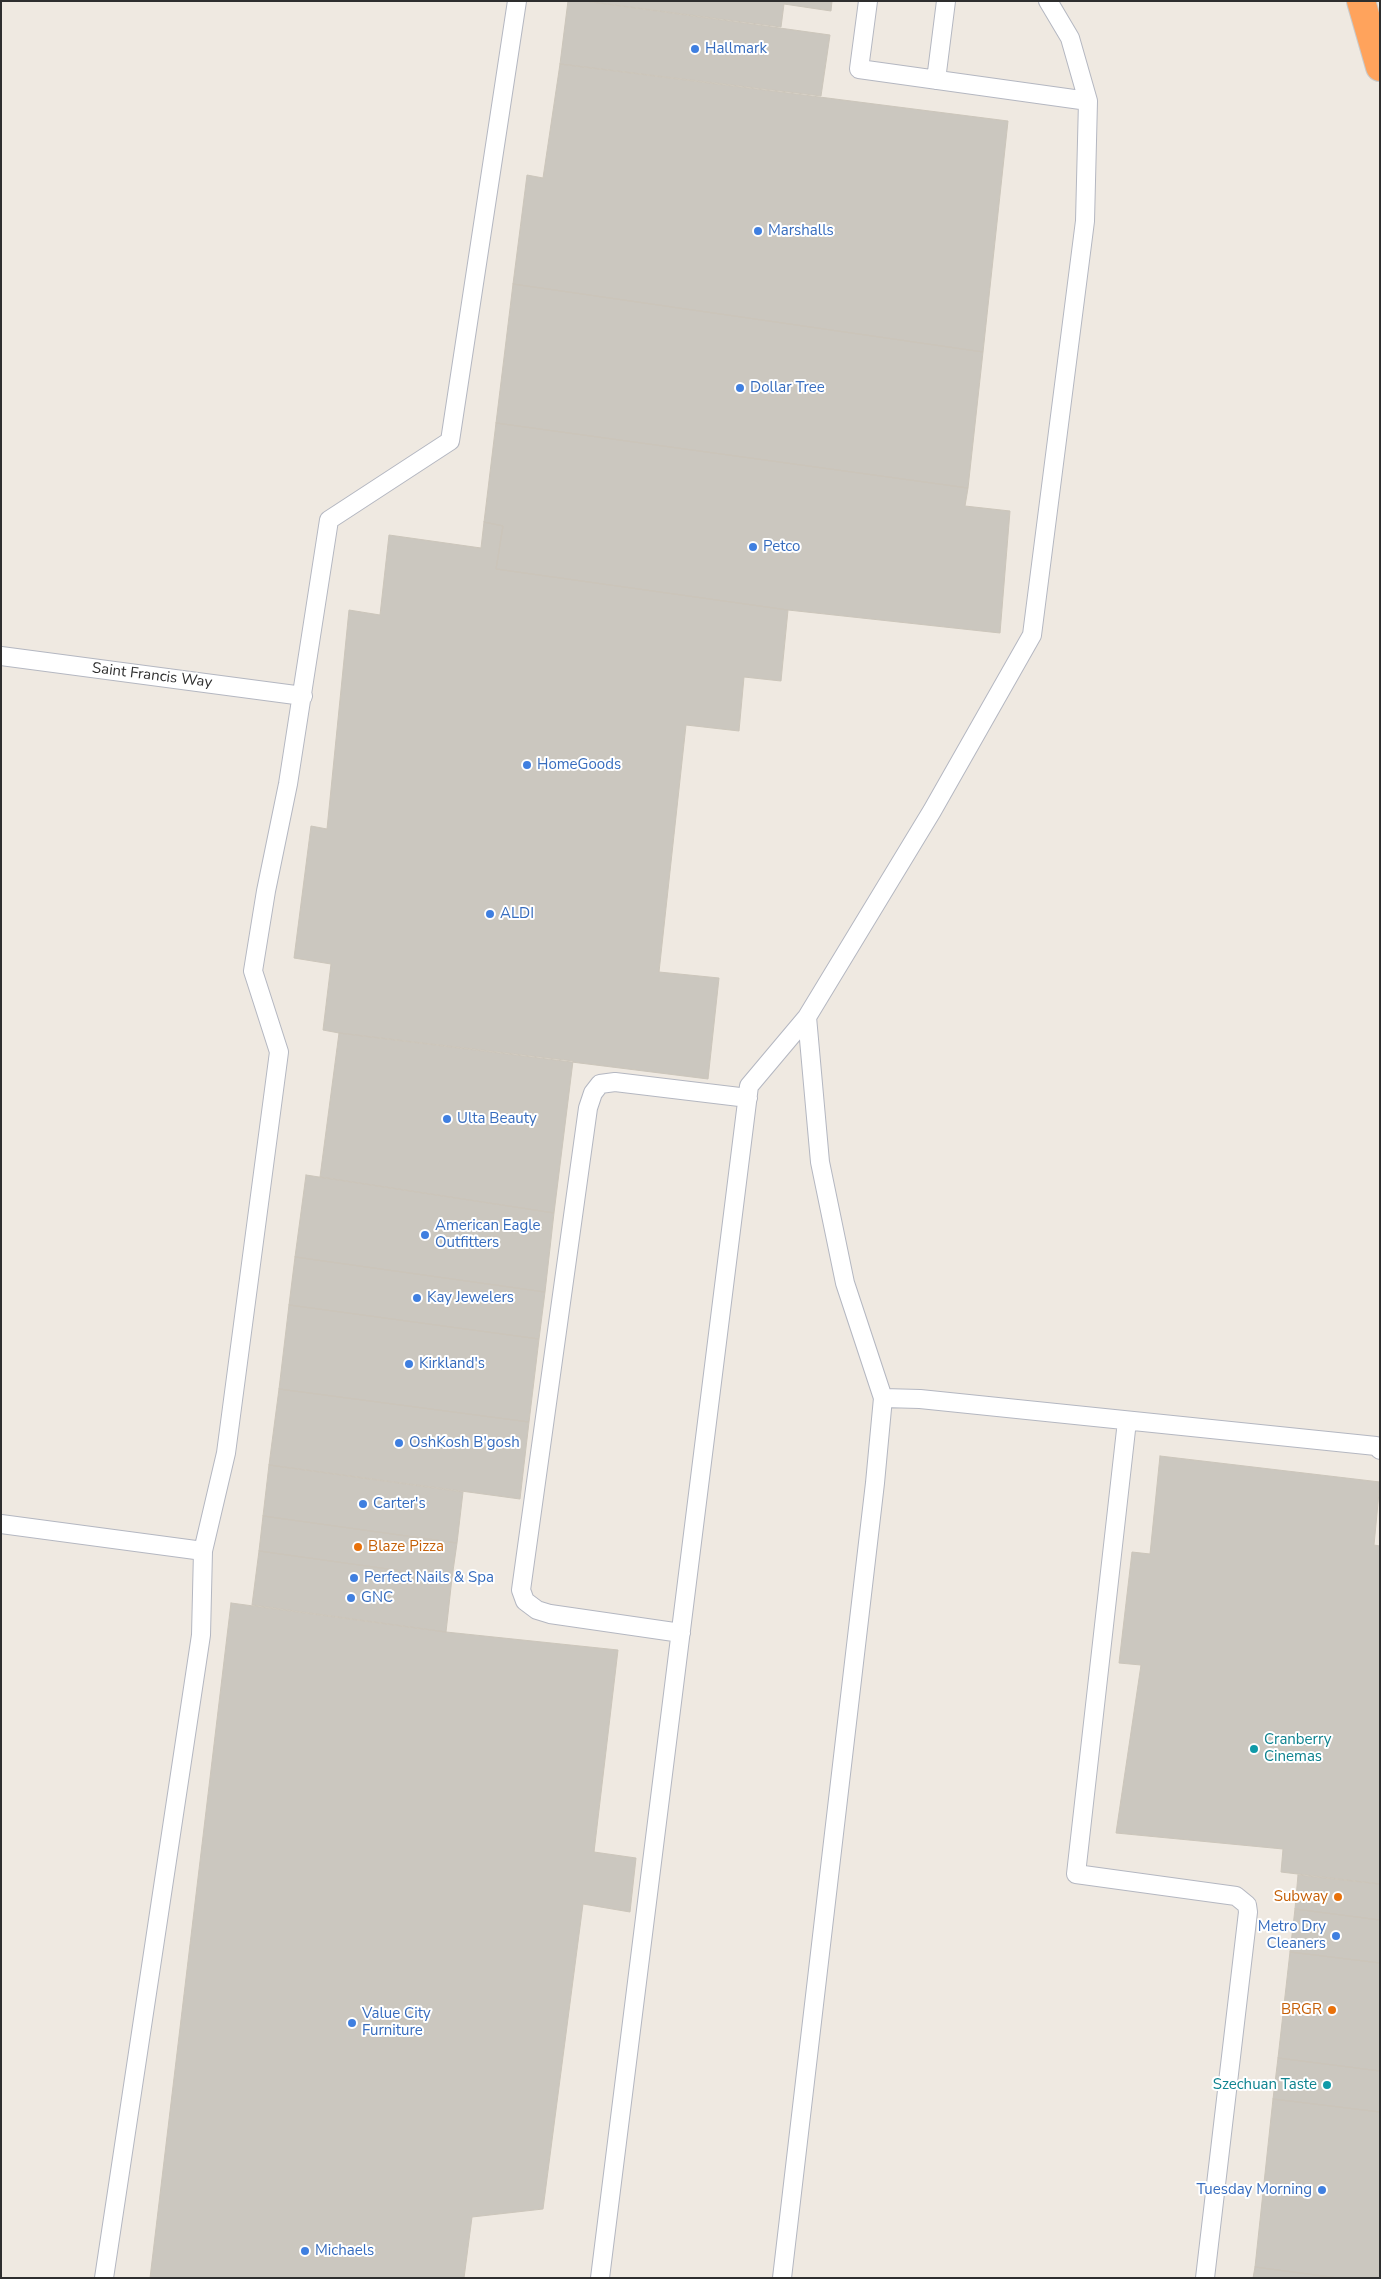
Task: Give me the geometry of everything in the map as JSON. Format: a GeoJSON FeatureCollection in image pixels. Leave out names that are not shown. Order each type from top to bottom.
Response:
{"type":"FeatureCollection","features":[{"type":"Feature","properties":{"kind":"highway"},"geometry":{"type":"LineString","coordinates":[[1361,1],[1380,67]]}},
{"type":"Feature","properties":{"kind":"lane"},"geometry":{"type":"LineString","coordinates":[[104,2278],[202,1635],[203,1551],[226,1454],[279,1052],[253,971],[303,696],[329,520],[450,441],[517,1]]}},
{"type":"Feature","properties":{"kind":"lane"},"geometry":{"type":"LineString","coordinates":[[868,1],[859,69],[1088,101]]}},
{"type":"Feature","properties":{"kind":"lane"},"geometry":{"type":"LineString","coordinates":[[936,80],[946,1]]}},
{"type":"Feature","properties":{"kind":"lane"},"geometry":{"type":"LineString","coordinates":[[600,2278],[749,1086],[807,1017],[932,811],[1032,635],[1085,221],[1088,101],[1070,38],[1048,1]]}},
{"type":"Feature","properties":{"kind":"lane","name":"Saint Francis Way"},"geometry":{"type":"LineString","coordinates":[[1,656],[303,696]]}},
{"type":"Feature","properties":{"kind":"lane"},"geometry":{"type":"LineString","coordinates":[[782,2278],[875,1483],[883,1398],[845,1283],[820,1162],[807,1017]]}},
{"type":"Feature","properties":{"kind":"lane"},"geometry":{"type":"LineString","coordinates":[[681,1633],[550,1614],[537,1610],[525,1601],[521,1590],[588,1108],[593,1093],[600,1084],[615,1082],[748,1098]]}},
{"type":"Feature","properties":{"kind":"lane"},"geometry":{"type":"LineString","coordinates":[[883,1398],[1376,1446],[1380,1450]]}},
{"type":"Feature","properties":{"kind":"lane"},"geometry":{"type":"LineString","coordinates":[[1127,1421],[1076,1874],[1236,1896],[1247,1905],[1248,1912],[1205,2278]]}},
{"type":"Feature","properties":{"kind":"lane"},"geometry":{"type":"LineString","coordinates":[[1,1524],[203,1551]]}},
{"type":"Feature","properties":{"kind":"building","name":"Hallmark"},"geometry":{"type":"Polygon","coordinates":[[[568,1],[585,1],[830,35],[821,96],[560,64],[568,1]]]}},
{"type":"Feature","properties":{"kind":"building"},"geometry":{"type":"Polygon","coordinates":[[[585,1],[832,1],[831,11],[784,4],[781,27],[585,1]]]}},
{"type":"Feature","properties":{"kind":"building","name":"Marshalls"},"geometry":{"type":"Polygon","coordinates":[[[560,64],[1008,121],[983,352],[513,284],[527,175],[543,178],[560,64]]]}},
{"type":"Feature","properties":{"kind":"building","name":"Dollar Tree"},"geometry":{"type":"Polygon","coordinates":[[[513,284],[983,352],[968,488],[496,423],[513,284]]]}},
{"type":"Feature","properties":{"kind":"building","name":"Petco"},"geometry":{"type":"Polygon","coordinates":[[[496,423],[968,488],[965,506],[1010,511],[1000,633],[788,610],[496,569],[503,526],[484,522],[496,423]]]}},
{"type":"Feature","properties":{"kind":"building"},"geometry":{"type":"Polygon","coordinates":[[[484,522],[503,526],[496,569],[788,610],[781,681],[744,677],[739,731],[686,725],[659,972],[719,978],[708,1079],[323,1030],[331,964],[294,958],[311,826],[327,829],[349,610],[380,615],[389,535],[481,548],[484,522]]]}},
{"type":"Feature","properties":{"kind":"building","name":"Ulta Beauty"},"geometry":{"type":"Polygon","coordinates":[[[339,1033],[573,1061],[554,1213],[320,1177],[339,1033]]]}},
{"type":"Feature","properties":{"kind":"building","name":"American Eagle Outfitters"},"geometry":{"type":"Polygon","coordinates":[[[306,1175],[554,1213],[545,1292],[295,1257],[306,1175]]]}},
{"type":"Feature","properties":{"kind":"building","name":"Kay Jewelers"},"geometry":{"type":"Polygon","coordinates":[[[295,1257],[545,1292],[539,1339],[289,1305],[295,1257]]]}},
{"type":"Feature","properties":{"kind":"building","name":"Kirkland's"},"geometry":{"type":"Polygon","coordinates":[[[289,1305],[539,1339],[529,1422],[279,1389],[289,1305]]]}},
{"type":"Feature","properties":{"kind":"building","name":"OshKosh B'gosh"},"geometry":{"type":"Polygon","coordinates":[[[279,1389],[529,1422],[520,1499],[269,1465],[279,1389]]]}},
{"type":"Feature","properties":{"kind":"building","name":"Cranberry Cinemas"},"geometry":{"type":"Polygon","coordinates":[[[1160,1456],[1380,1482],[1374,1545],[1380,1546],[1380,1884],[1281,1872],[1283,1849],[1116,1833],[1141,1665],[1119,1663],[1132,1552],[1150,1554],[1160,1456]]]}},
{"type":"Feature","properties":{"kind":"building","name":"Carter's"},"geometry":{"type":"Polygon","coordinates":[[[269,1465],[463,1492],[457,1543],[263,1516],[269,1465]]]}},
{"type":"Feature","properties":{"kind":"building","name":"Blaze Pizza"},"geometry":{"type":"Polygon","coordinates":[[[263,1516],[457,1543],[452,1578],[259,1551],[263,1516]]]}},
{"type":"Feature","properties":{"kind":"building"},"geometry":{"type":"Polygon","coordinates":[[[259,1551],[452,1578],[446,1632],[252,1605],[259,1551]]]}},
{"type":"Feature","properties":{"kind":"building"},"geometry":{"type":"Polygon","coordinates":[[[231,1603],[446,1632],[618,1650],[594,1852],[636,1858],[630,1912],[583,1904],[543,2209],[472,2217],[464,2278],[150,2278],[231,1603]]]}},
{"type":"Feature","properties":{"kind":"building","name":"Subway"},"geometry":{"type":"Polygon","coordinates":[[[1298,1875],[1380,1884],[1380,1920],[1295,1909],[1298,1875]]]}},
{"type":"Feature","properties":{"kind":"building","name":"Metro Dry Cleaners"},"geometry":{"type":"Polygon","coordinates":[[[1295,1909],[1380,1920],[1380,1963],[1290,1952],[1295,1909]]]}},
{"type":"Feature","properties":{"kind":"building","name":"BRGR"},"geometry":{"type":"Polygon","coordinates":[[[1290,1952],[1380,1963],[1380,2071],[1278,2058],[1290,1952]]]}},
{"type":"Feature","properties":{"kind":"building","name":"Szechuan Taste"},"geometry":{"type":"Polygon","coordinates":[[[1278,2058],[1380,2071],[1380,2112],[1273,2099],[1278,2058]]]}},
{"type":"Feature","properties":{"kind":"building","name":"Tuesday Morning"},"geometry":{"type":"Polygon","coordinates":[[[1273,2099],[1380,2112],[1380,2278],[1338,2278],[1255,2267],[1273,2099]]]}},
{"type":"Feature","properties":{"kind":"building"},"geometry":{"type":"Polygon","coordinates":[[[1255,2267],[1338,2278],[1253,2278],[1255,2267]]]}},
{"type":"Feature","properties":{"kind":"place","name":"Hallmark"},"geometry":{"type":"Point","coordinates":[695,49]}},
{"type":"Feature","properties":{"kind":"place","name":"Marshalls"},"geometry":{"type":"Point","coordinates":[758,231]}},
{"type":"Feature","properties":{"kind":"place","name":"Dollar Tree"},"geometry":{"type":"Point","coordinates":[740,388]}},
{"type":"Feature","properties":{"kind":"place","name":"Petco"},"geometry":{"type":"Point","coordinates":[753,547]}},
{"type":"Feature","properties":{"kind":"place","name":"HomeGoods"},"geometry":{"type":"Point","coordinates":[527,765]}},
{"type":"Feature","properties":{"kind":"place","name":"ALDI"},"geometry":{"type":"Point","coordinates":[490,914]}},
{"type":"Feature","properties":{"kind":"place","name":"Ulta Beauty"},"geometry":{"type":"Point","coordinates":[447,1119]}},
{"type":"Feature","properties":{"kind":"place","name":"American Eagle Outfitters"},"geometry":{"type":"Point","coordinates":[425,1235]}},
{"type":"Feature","properties":{"kind":"place","name":"Kay Jewelers"},"geometry":{"type":"Point","coordinates":[417,1298]}},
{"type":"Feature","properties":{"kind":"place","name":"Kirkland's"},"geometry":{"type":"Point","coordinates":[409,1364]}},
{"type":"Feature","properties":{"kind":"place","name":"OshKosh B'gosh"},"geometry":{"type":"Point","coordinates":[399,1443]}},
{"type":"Feature","properties":{"kind":"place","name":"Carter's"},"geometry":{"type":"Point","coordinates":[363,1504]}},
{"type":"Feature","properties":{"kind":"place","name":"Blaze Pizza"},"geometry":{"type":"Point","coordinates":[358,1547]}},
{"type":"Feature","properties":{"kind":"place","name":"Perfect Nails & Spa"},"geometry":{"type":"Point","coordinates":[354,1578]}},
{"type":"Feature","properties":{"kind":"place","name":"GNC"},"geometry":{"type":"Point","coordinates":[351,1598]}},
{"type":"Feature","properties":{"kind":"place","name":"Cranberry Cinemas"},"geometry":{"type":"Point","coordinates":[1254,1749]}},
{"type":"Feature","properties":{"kind":"place","name":"Subway"},"geometry":{"type":"Point","coordinates":[1338,1897]}},
{"type":"Feature","properties":{"kind":"place","name":"Metro Dry Cleaners"},"geometry":{"type":"Point","coordinates":[1336,1936]}},
{"type":"Feature","properties":{"kind":"place","name":"BRGR"},"geometry":{"type":"Point","coordinates":[1332,2010]}},
{"type":"Feature","properties":{"kind":"place","name":"Value City Furniture"},"geometry":{"type":"Point","coordinates":[352,2023]}},
{"type":"Feature","properties":{"kind":"place","name":"Szechuan Taste"},"geometry":{"type":"Point","coordinates":[1327,2085]}},
{"type":"Feature","properties":{"kind":"place","name":"Tuesday Morning"},"geometry":{"type":"Point","coordinates":[1322,2190]}},
{"type":"Feature","properties":{"kind":"place","name":"Michaels"},"geometry":{"type":"Point","coordinates":[305,2251]}}]}
